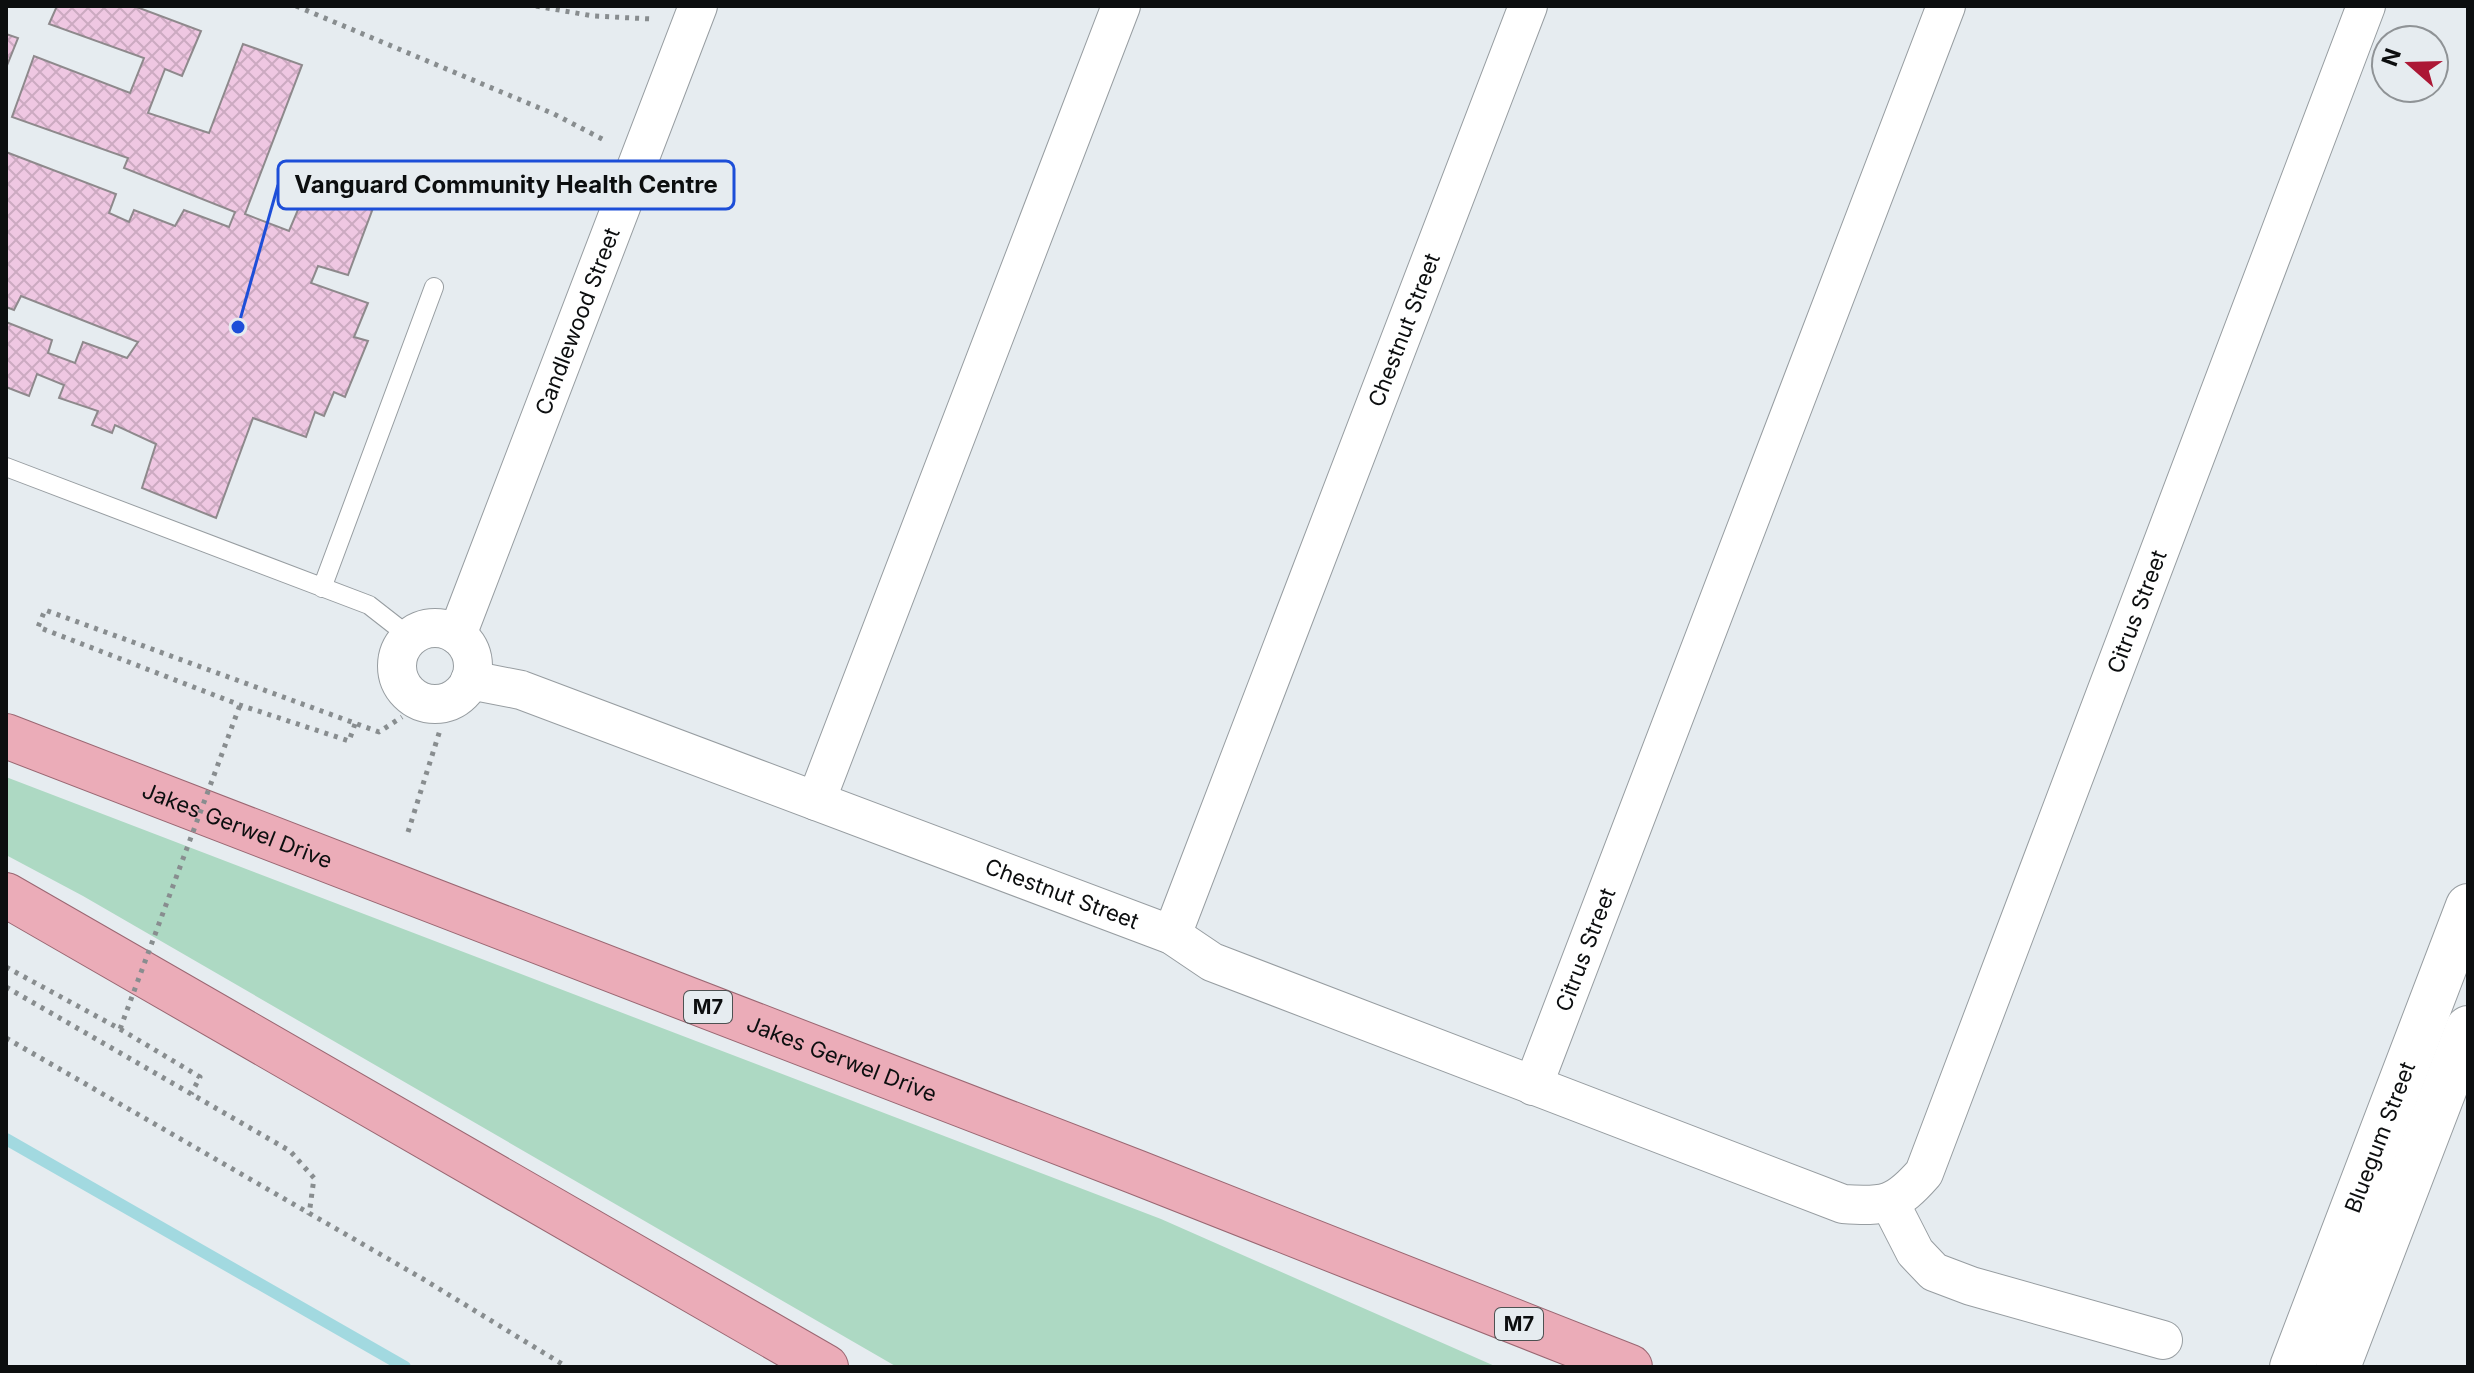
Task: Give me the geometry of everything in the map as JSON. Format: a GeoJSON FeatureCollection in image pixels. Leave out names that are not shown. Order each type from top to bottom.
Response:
{"type":"FeatureCollection","features":[{"type":"Feature","properties":{"kind":"highway","name":"Jakes Gerwel Drive"},"geometry":{"type":"LineString","coordinates":[[6,736],[1136,1172],[1630,1367]]}},
{"type":"Feature","properties":{"kind":"highway"},"geometry":{"type":"LineString","coordinates":[[6,895],[826,1367]]}},
{"type":"Feature","properties":{"kind":"street"},"geometry":{"type":"LineString","coordinates":[[470,680],[521,690],[816,801],[1121,6]]}},
{"type":"Feature","properties":{"kind":"street","name":"Chestnut Street"},"geometry":{"type":"LineString","coordinates":[[816,801],[1172,935],[1528,6]]}},
{"type":"Feature","properties":{"kind":"street","name":"Citrus Street"},"geometry":{"type":"LineString","coordinates":[[1533,1086],[1946,6]]}},
{"type":"Feature","properties":{"kind":"street","name":"Citrus Street"},"geometry":{"type":"LineString","coordinates":[[1890,1203],[1909,1190],[1924,1173],[2366,6]]}},
{"type":"Feature","properties":{"kind":"street","name":"Candlewood Street"},"geometry":{"type":"LineString","coordinates":[[457,635],[695,12]]}},
{"type":"Feature","properties":{"kind":"street"},"geometry":{"type":"LineString","coordinates":[[433,628],[457,635],[466,644],[471,655],[470,680],[453,699],[430,704],[408,693],[397,671],[397,658],[410,637],[433,628]]}},
{"type":"Feature","properties":{"kind":"street","name":"Bluegum Street"},"geometry":{"type":"LineString","coordinates":[[2292,1367],[2468,906]]}},
{"type":"Feature","properties":{"kind":"street"},"geometry":{"type":"LineString","coordinates":[[1172,935],[1212,962],[1843,1204],[1890,1203],[1915,1252],[1934,1272],[1971,1286],[2163,1340]]}},
{"type":"Feature","properties":{"kind":"street","name":"Bluegum Street"},"geometry":{"type":"LineString","coordinates":[[2338,1367],[2468,1028]]}},
{"type":"Feature","properties":{"kind":"lane"},"geometry":{"type":"LineString","coordinates":[[322,588],[434,287]]}},
{"type":"Feature","properties":{"kind":"lane"},"geometry":{"type":"LineString","coordinates":[[6,467],[369,605],[410,637]]}},
{"type":"Feature","properties":{"kind":"path"},"geometry":{"type":"LineString","coordinates":[[296,6],[554,114],[639,159]]}},
{"type":"Feature","properties":{"kind":"path"},"geometry":{"type":"LineString","coordinates":[[536,6],[593,16],[659,19],[695,12]]}},
{"type":"Feature","properties":{"kind":"path"},"geometry":{"type":"LineString","coordinates":[[355,724],[349,741],[240,705],[38,627],[45,610],[379,732],[402,717]]}},
{"type":"Feature","properties":{"kind":"path"},"geometry":{"type":"LineString","coordinates":[[120,1029],[240,705]]}},
{"type":"Feature","properties":{"kind":"path"},"geometry":{"type":"LineString","coordinates":[[408,832],[441,727]]}},
{"type":"Feature","properties":{"kind":"path"},"geometry":{"type":"LineString","coordinates":[[6,967],[200,1077],[191,1094]]}},
{"type":"Feature","properties":{"kind":"path"},"geometry":{"type":"LineString","coordinates":[[6,987],[290,1151],[314,1178],[309,1215]]}},
{"type":"Feature","properties":{"kind":"path"},"geometry":{"type":"LineString","coordinates":[[6,1038],[448,1295],[562,1364],[560,1367]]}},
{"type":"Feature","properties":{"kind":"green space"},"geometry":{"type":"Polygon","coordinates":[[[6,777],[1161,1219],[1497,1367],[897,1367],[83,896],[6,855],[6,777]]]}},
{"type":"Feature","properties":{"kind":"building"},"geometry":{"type":"Polygon","coordinates":[[[57,6],[134,6],[201,31],[182,76],[165,69],[148,113],[209,133],[243,44],[302,65],[245,214],[289,231],[308,186],[373,208],[348,275],[318,266],[311,283],[368,303],[354,337],[368,341],[345,397],[334,392],[324,416],[315,412],[306,437],[253,418],[216,518],[142,488],[156,444],[115,425],[112,433],[92,425],[98,411],[59,398],[64,385],[37,374],[29,396],[6,387],[6,322],[52,340],[48,353],[75,363],[83,342],[127,358],[138,342],[21,296],[14,310],[6,307],[6,152],[116,194],[109,213],[129,222],[134,210],[175,226],[184,210],[229,227],[235,212],[124,168],[128,158],[12,117],[34,56],[130,93],[144,58],[49,24],[57,6]]]}},
{"type":"Feature","properties":{"kind":"building"},"geometry":{"type":"Polygon","coordinates":[[[6,34],[18,38],[6,68],[6,34]]]}},
{"type":"Feature","properties":{"kind":"waterway"},"geometry":{"type":"LineString","coordinates":[[6,1139],[405,1367]]}},
{"type":"Feature","properties":{"kind":"place","name":"Vanguard Community Health Centre"},"geometry":{"type":"Point","coordinates":[238,327]}}]}
